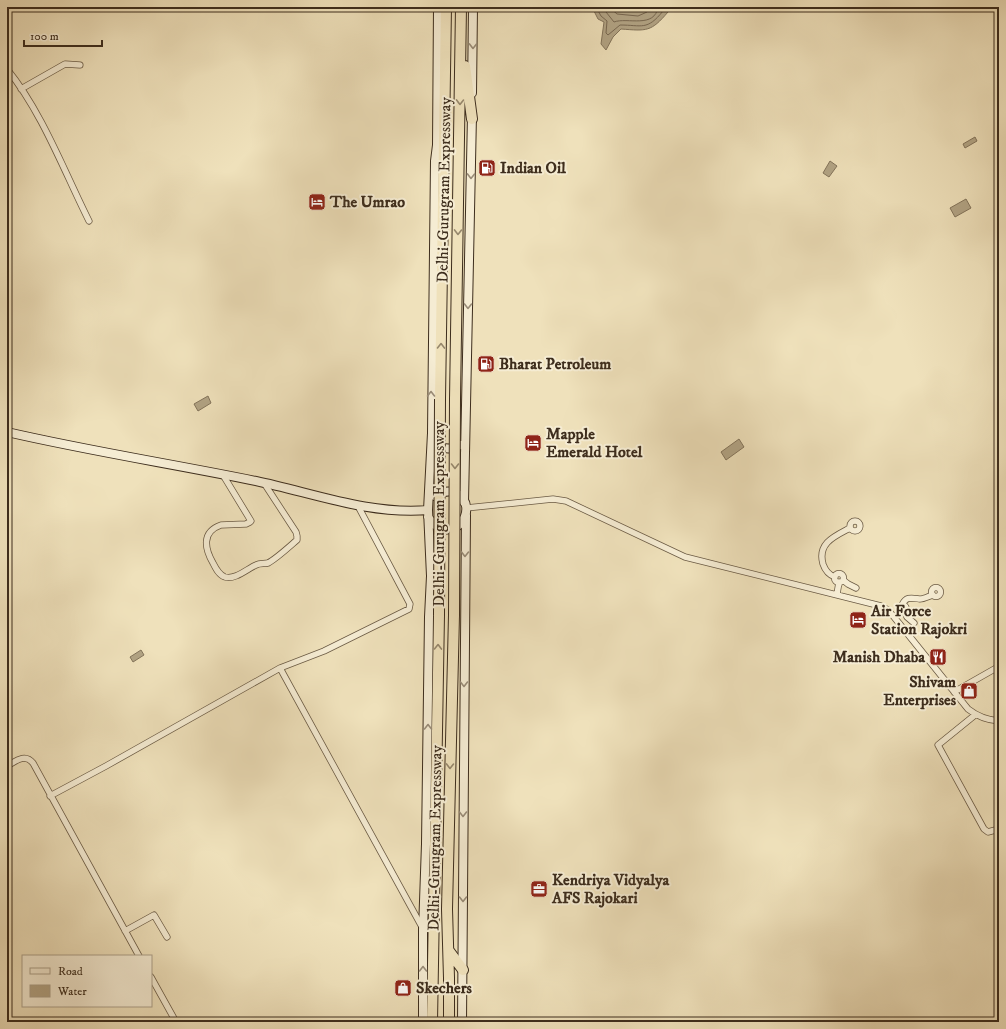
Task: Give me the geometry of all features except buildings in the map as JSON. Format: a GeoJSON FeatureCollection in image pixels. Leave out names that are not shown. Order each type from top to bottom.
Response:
{"type":"FeatureCollection","features":[{"type":"Feature","properties":{"kind":"highway","name":"Delhi-Gurugram Expressway"},"geometry":{"type":"LineString","coordinates":[[432,1022],[439,615],[440,399],[446,7]]}},
{"type":"Feature","properties":{"kind":"highway","name":"Delhi-Gurugram Expressway"},"geometry":{"type":"LineString","coordinates":[[449,1022],[448,901],[454,615],[455,399],[461,7]]}},
{"type":"Feature","properties":{"kind":"highway"},"geometry":{"type":"LineString","coordinates":[[461,45],[472,119]]}},
{"type":"Feature","properties":{"kind":"highway"},"geometry":{"type":"LineString","coordinates":[[449,951],[463,970]]}},
{"type":"Feature","properties":{"kind":"main road"},"geometry":{"type":"LineString","coordinates":[[423,1022],[423,930],[426,866],[429,617],[431,576],[428,511],[432,433],[438,7]]}},
{"type":"Feature","properties":{"kind":"main road"},"geometry":{"type":"LineString","coordinates":[[462,1022],[465,508],[473,7]]}},
{"type":"Feature","properties":{"kind":"main road"},"geometry":{"type":"LineString","coordinates":[[7,432],[264,483],[358,506],[413,512],[428,511]]}},
{"type":"Feature","properties":{"kind":"main road"},"geometry":{"type":"LineString","coordinates":[[432,433],[434,440],[438,445],[448,449],[460,445],[466,436]]}},
{"type":"Feature","properties":{"kind":"main road"},"geometry":{"type":"LineString","coordinates":[[448,491],[461,497],[465,508],[461,524],[447,530],[439,528],[434,524],[428,511],[434,497],[440,493],[448,491]]}},
{"type":"Feature","properties":{"kind":"main road"},"geometry":{"type":"LineString","coordinates":[[431,576],[434,571],[444,569],[459,570],[465,574]]}},
{"type":"Feature","properties":{"kind":"street"},"geometry":{"type":"LineString","coordinates":[[21,89],[65,64],[80,65]]}},
{"type":"Feature","properties":{"kind":"street"},"geometry":{"type":"LineString","coordinates":[[7,69],[21,89],[48,137],[89,221]]}},
{"type":"Feature","properties":{"kind":"street"},"geometry":{"type":"LineString","coordinates":[[223,475],[250,520],[250,522],[246,524],[217,526],[208,537],[206,543],[209,557],[216,569],[225,577],[233,577],[257,564],[267,563],[297,540],[294,529],[264,483]]}},
{"type":"Feature","properties":{"kind":"street"},"geometry":{"type":"LineString","coordinates":[[465,508],[553,499],[566,500],[685,557],[881,606],[888,610],[968,709],[975,715],[989,720],[999,721]]}},
{"type":"Feature","properties":{"kind":"street"},"geometry":{"type":"LineString","coordinates":[[50,796],[280,668],[334,647],[406,611],[410,604],[358,506]]}},
{"type":"Feature","properties":{"kind":"street"},"geometry":{"type":"LineString","coordinates":[[850,528],[829,540],[823,549],[822,556],[828,574],[856,588]]}},
{"type":"Feature","properties":{"kind":"street"},"geometry":{"type":"LineString","coordinates":[[837,594],[839,580]]}},
{"type":"Feature","properties":{"kind":"street"},"geometry":{"type":"LineString","coordinates":[[902,608],[907,598],[913,597],[922,599],[933,594]]}},
{"type":"Feature","properties":{"kind":"street"},"geometry":{"type":"LineString","coordinates":[[888,610],[902,608]]}},
{"type":"Feature","properties":{"kind":"street"},"geometry":{"type":"LineString","coordinates":[[902,608],[909,619],[914,623]]}},
{"type":"Feature","properties":{"kind":"street"},"geometry":{"type":"LineString","coordinates":[[954,692],[998,667]]}},
{"type":"Feature","properties":{"kind":"street"},"geometry":{"type":"LineString","coordinates":[[280,668],[423,930]]}},
{"type":"Feature","properties":{"kind":"street"},"geometry":{"type":"LineString","coordinates":[[975,715],[938,745],[984,829],[988,832],[999,829]]}},
{"type":"Feature","properties":{"kind":"street"},"geometry":{"type":"LineString","coordinates":[[7,766],[20,759],[30,759],[138,955]]}},
{"type":"Feature","properties":{"kind":"street"},"geometry":{"type":"LineString","coordinates":[[125,931],[154,915],[167,937]]}},
{"type":"Feature","properties":{"kind":"street"},"geometry":{"type":"LineString","coordinates":[[152,979],[176,1022]]}},
{"type":"Feature","properties":{"kind":"water"},"geometry":{"type":"Polygon","coordinates":[[[592,7],[666,7],[668,12],[653,27],[648,29],[621,29],[613,37],[606,50],[601,44],[604,22],[598,19],[592,7]]]}},
{"type":"Feature","properties":{"kind":"water"},"geometry":{"type":"Polygon","coordinates":[[[975,137],[977,141],[965,148],[963,144],[975,137]]]}},
{"type":"Feature","properties":{"kind":"water"},"geometry":{"type":"Polygon","coordinates":[[[830,161],[837,166],[829,177],[823,173],[830,161]]]}},
{"type":"Feature","properties":{"kind":"water"},"geometry":{"type":"Polygon","coordinates":[[[966,199],[971,208],[955,217],[950,208],[966,199]]]}},
{"type":"Feature","properties":{"kind":"water"},"geometry":{"type":"Polygon","coordinates":[[[208,396],[211,403],[198,411],[194,404],[208,396]]]}},
{"type":"Feature","properties":{"kind":"water"},"geometry":{"type":"Polygon","coordinates":[[[739,439],[744,447],[726,460],[721,452],[739,439]]]}},
{"type":"Feature","properties":{"kind":"water"},"geometry":{"type":"Polygon","coordinates":[[[141,650],[144,655],[133,662],[130,657],[141,650]]]}},
{"type":"Feature","properties":{"kind":"place","name":"Indian Oil"},"geometry":{"type":"Point","coordinates":[487,168]}},
{"type":"Feature","properties":{"kind":"place","name":"The Umrao"},"geometry":{"type":"Point","coordinates":[317,202]}},
{"type":"Feature","properties":{"kind":"place","name":"Bharat Petroleum"},"geometry":{"type":"Point","coordinates":[486,364]}},
{"type":"Feature","properties":{"kind":"place","name":"Mapple Emerald Hotel"},"geometry":{"type":"Point","coordinates":[533,443]}},
{"type":"Feature","properties":{"kind":"place","name":"Air Force Station Rajokri"},"geometry":{"type":"Point","coordinates":[858,620]}},
{"type":"Feature","properties":{"kind":"place","name":"Manish Dhaba"},"geometry":{"type":"Point","coordinates":[938,657]}},
{"type":"Feature","properties":{"kind":"place","name":"Shivam Enterprises"},"geometry":{"type":"Point","coordinates":[969,691]}},
{"type":"Feature","properties":{"kind":"place","name":"Kendriya Vidyalya AFS Rajokari"},"geometry":{"type":"Point","coordinates":[539,889]}},
{"type":"Feature","properties":{"kind":"place","name":"Skechers"},"geometry":{"type":"Point","coordinates":[403,988]}}]}
